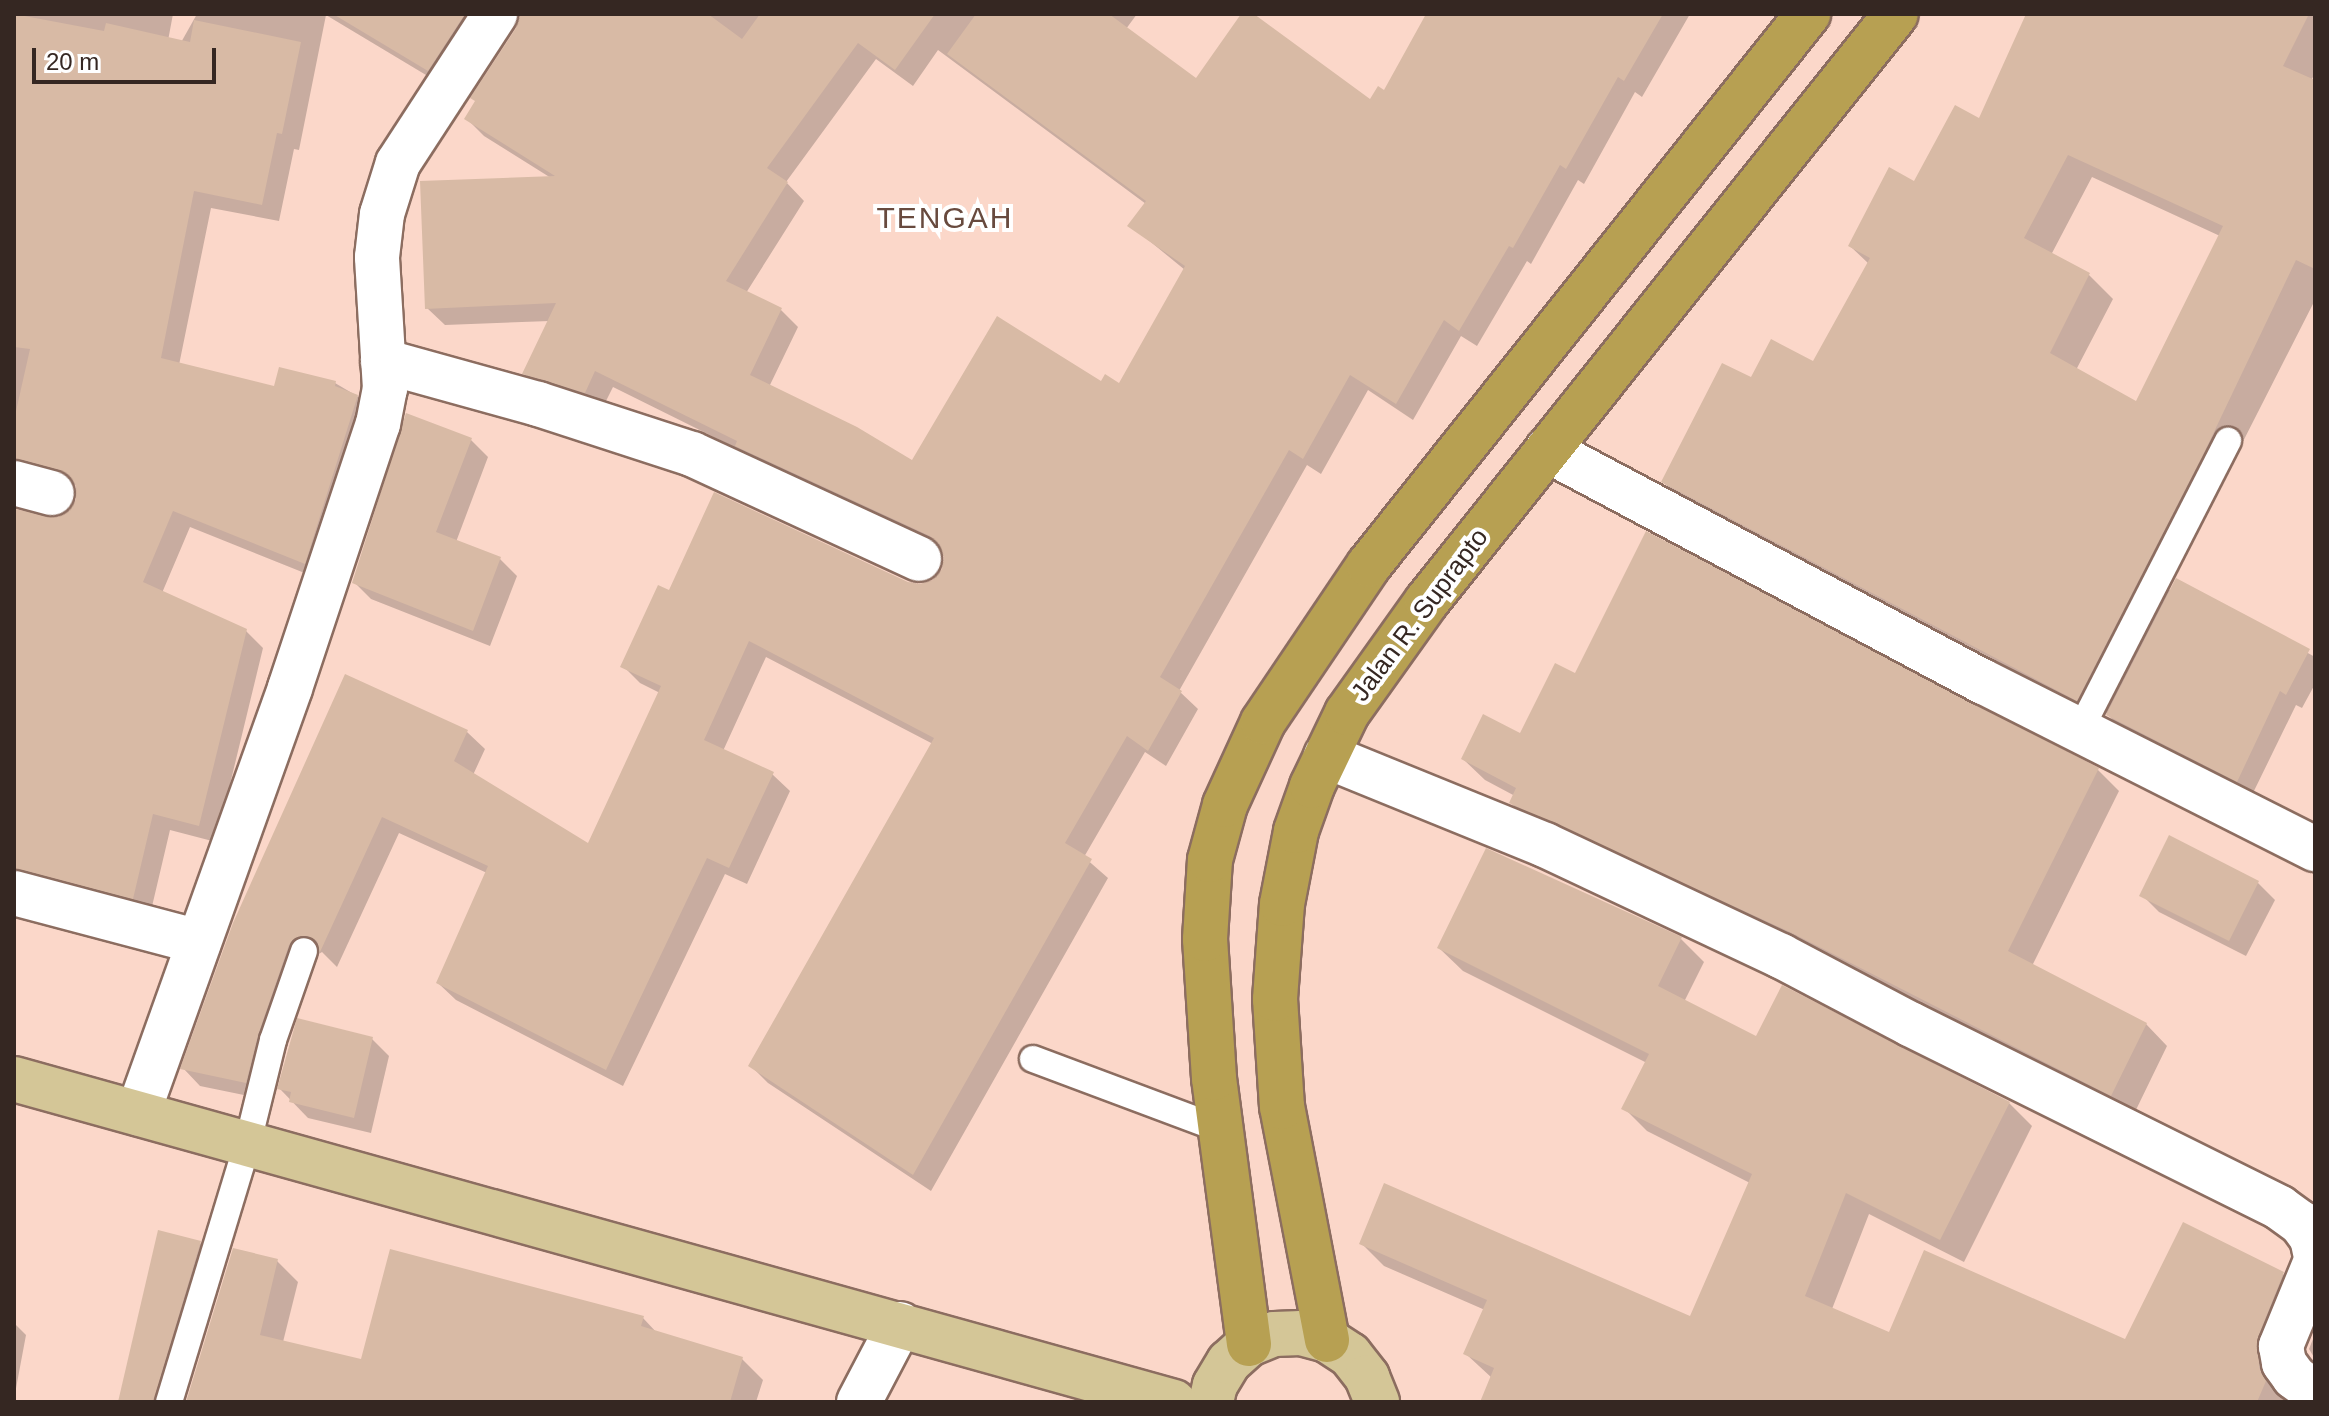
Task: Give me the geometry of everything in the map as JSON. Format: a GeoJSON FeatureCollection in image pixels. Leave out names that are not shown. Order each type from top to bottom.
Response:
{"type":"FeatureCollection","features":[{"type":"Feature","properties":{"kind":"highway"},"geometry":{"type":"LineString","coordinates":[[1249,1344],[1220,1129],[1205,939],[1210,860],[1225,805],[1263,722],[1369,565],[1808,14]]}},
{"type":"Feature","properties":{"kind":"highway","name":"Jalan R. Suprapto"},"geometry":{"type":"LineString","coordinates":[[1327,1340],[1282,1107],[1275,999],[1282,904],[1296,831],[1326,756],[1347,713],[1427,601],[1896,14]]}},
{"type":"Feature","properties":{"kind":"main road"},"geometry":{"type":"LineString","coordinates":[[14,1079],[1174,1402]]}},
{"type":"Feature","properties":{"kind":"main road"},"geometry":{"type":"LineString","coordinates":[[1211,1402],[1215,1385],[1229,1362],[1249,1344],[1274,1334],[1301,1333],[1327,1340],[1350,1355],[1367,1377],[1377,1402]]}},
{"type":"Feature","properties":{"kind":"street"},"geometry":{"type":"LineString","coordinates":[[138,1113],[290,688],[378,424],[385,389],[377,280],[382,214],[398,163],[495,14]]}},
{"type":"Feature","properties":{"kind":"street"},"geometry":{"type":"LineString","coordinates":[[383,361],[538,404],[692,454],[919,559]]}},
{"type":"Feature","properties":{"kind":"street"},"geometry":{"type":"LineString","coordinates":[[1547,450],[2080,730],[2315,849]]}},
{"type":"Feature","properties":{"kind":"street"},"geometry":{"type":"LineString","coordinates":[[1326,756],[1545,845],[1781,956],[1923,1031],[2280,1208],[2301,1223],[2312,1238],[2315,1252]]}},
{"type":"Feature","properties":{"kind":"street"},"geometry":{"type":"LineString","coordinates":[[14,893],[199,942]]}},
{"type":"Feature","properties":{"kind":"street"},"geometry":{"type":"LineString","coordinates":[[2315,1263],[2281,1346],[2284,1363],[2294,1377],[2315,1392]]}},
{"type":"Feature","properties":{"kind":"street"},"geometry":{"type":"LineString","coordinates":[[859,1402],[900,1324]]}},
{"type":"Feature","properties":{"kind":"lane"},"geometry":{"type":"LineString","coordinates":[[2080,730],[2228,441]]}},
{"type":"Feature","properties":{"kind":"lane"},"geometry":{"type":"LineString","coordinates":[[169,1402],[247,1146],[268,1055],[304,951]]}},
{"type":"Feature","properties":{"kind":"lane"},"geometry":{"type":"LineString","coordinates":[[1033,1059],[1220,1129]]}},
{"type":"Feature","properties":{"kind":"building"},"geometry":{"type":"Polygon","coordinates":[[[14,14],[104,31],[106,23],[190,42],[194,20],[301,42],[282,134],[277,133],[262,205],[194,191],[161,358],[274,386],[279,367],[336,381],[335,386],[358,395],[305,564],[173,511],[143,582],[247,629],[199,826],[153,814],[133,899],[14,869],[14,509],[58,517],[70,510],[76,499],[76,486],[69,475],[14,459],[14,420],[30,349],[14,347],[14,14]]]}},
{"type":"Feature","properties":{"kind":"building"},"geometry":{"type":"Polygon","coordinates":[[[333,14],[465,14],[428,71],[333,14]]]}},
{"type":"Feature","properties":{"kind":"building"},"geometry":{"type":"Polygon","coordinates":[[[520,14],[708,14],[742,39],[760,14],[935,14],[895,70],[858,43],[767,168],[788,182],[726,281],[782,308],[750,375],[857,427],[912,460],[997,316],[1101,381],[1105,374],[1119,383],[1185,266],[1127,226],[1146,201],[947,54],[976,14],[1109,14],[1196,78],[1241,14],[1254,14],[1370,99],[1378,86],[1384,90],[1426,14],[1663,14],[1624,81],[1618,77],[1566,169],[1560,165],[1513,248],[1509,246],[1459,331],[1444,320],[1396,404],[1350,375],[1303,459],[1289,450],[1160,677],[1182,691],[1148,751],[1127,736],[1065,843],[1092,859],[913,1175],[748,1066],[934,738],[749,641],[704,740],[774,772],[729,868],[707,858],[606,1070],[436,983],[488,866],[382,817],[320,952],[317,941],[308,936],[300,936],[289,945],[258,1035],[246,1083],[180,1069],[233,923],[345,674],[468,730],[454,761],[588,843],[661,686],[620,667],[658,585],[669,590],[714,492],[908,582],[920,584],[933,580],[942,569],[944,558],[940,545],[930,536],[735,446],[737,441],[595,371],[585,393],[522,374],[556,303],[425,309],[420,181],[555,176],[464,119],[475,101],[470,98],[516,28],[520,14]]]}},
{"type":"Feature","properties":{"kind":"building"},"geometry":{"type":"Polygon","coordinates":[[[2026,14],[2309,14],[2283,66],[2315,80],[2315,269],[2296,260],[2202,457],[2077,701],[1661,482],[1722,363],[1751,377],[1771,339],[1813,361],[1870,258],[1848,246],[1889,167],[1914,181],[1955,105],[1979,118],[2026,14]],[[2068,155],[2024,238],[2090,273],[2050,353],[2136,401],[2223,226],[2068,155]]]}},
{"type":"Feature","properties":{"kind":"building"},"geometry":{"type":"Polygon","coordinates":[[[406,413],[472,438],[436,532],[501,557],[473,631],[352,583],[406,413]]]}},
{"type":"Feature","properties":{"kind":"building"},"geometry":{"type":"Polygon","coordinates":[[[1646,531],[2099,768],[2008,951],[2147,1023],[2111,1096],[1792,933],[1509,803],[1516,788],[1461,759],[1483,714],[1520,733],[1555,663],[1575,673],[1646,531]]]}},
{"type":"Feature","properties":{"kind":"building"},"geometry":{"type":"Polygon","coordinates":[[[2176,578],[2310,649],[2286,695],[2280,691],[2237,782],[2106,715],[2176,578]]]}},
{"type":"Feature","properties":{"kind":"building"},"geometry":{"type":"Polygon","coordinates":[[[2169,835],[2259,881],[2229,941],[2139,896],[2169,835]]]}},
{"type":"Feature","properties":{"kind":"building"},"geometry":{"type":"Polygon","coordinates":[[[1486,848],[1682,937],[1658,986],[1756,1036],[1782,985],[2010,1102],[1940,1240],[1846,1193],[1805,1296],[1889,1332],[1924,1250],[2125,1339],[2183,1222],[2284,1272],[2258,1337],[2259,1367],[2266,1381],[2257,1402],[1480,1402],[1494,1368],[1463,1354],[1487,1300],[1359,1244],[1384,1183],[1690,1316],[1752,1174],[1621,1109],[1649,1054],[1437,948],[1486,848]]]}},
{"type":"Feature","properties":{"kind":"building"},"geometry":{"type":"Polygon","coordinates":[[[297,1018],[373,1037],[354,1118],[289,1102],[291,1092],[277,1089],[297,1018]]]}},
{"type":"Feature","properties":{"kind":"building"},"geometry":{"type":"Polygon","coordinates":[[[158,1230],[201,1241],[153,1402],[118,1402],[158,1230]]]}},
{"type":"Feature","properties":{"kind":"building"},"geometry":{"type":"Polygon","coordinates":[[[233,1248],[278,1259],[260,1335],[361,1359],[390,1249],[644,1316],[641,1326],[743,1357],[730,1402],[186,1402],[233,1248]]]}},
{"type":"Feature","properties":{"kind":"district","name":"TENGAH"},"geometry":{"type":"Point","coordinates":[945,218]}}]}
